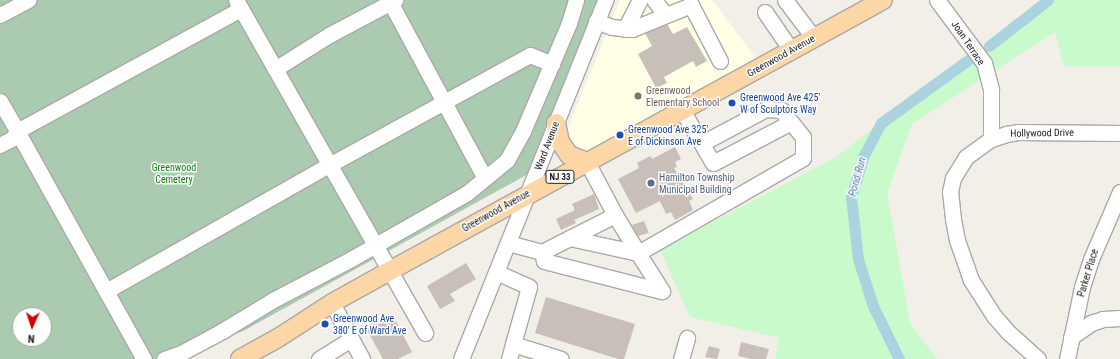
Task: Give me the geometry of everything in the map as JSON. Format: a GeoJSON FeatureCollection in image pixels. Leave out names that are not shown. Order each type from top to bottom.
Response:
{"type":"FeatureCollection","features":[{"type":"Feature","properties":{"kind":"main road","name":"Greenwood Avenue"},"geometry":{"type":"LineString","coordinates":[[240,359],[278,338],[332,303],[389,270],[883,0]]}},
{"type":"Feature","properties":{"kind":"main road"},"geometry":{"type":"LineString","coordinates":[[556,123],[560,142],[569,155],[587,162]]}},
{"type":"Feature","properties":{"kind":"street"},"geometry":{"type":"LineString","coordinates":[[0,15],[28,0]]}},
{"type":"Feature","properties":{"kind":"street"},"geometry":{"type":"LineString","coordinates":[[164,359],[181,353],[273,300],[376,245],[467,193],[507,160],[524,131],[569,23],[576,0]]}},
{"type":"Feature","properties":{"kind":"street","name":"Ward Avenue"},"geometry":{"type":"LineString","coordinates":[[461,359],[605,0]]}},
{"type":"Feature","properties":{"kind":"street"},"geometry":{"type":"LineString","coordinates":[[625,29],[640,0]]}},
{"type":"Feature","properties":{"kind":"street"},"geometry":{"type":"LineString","coordinates":[[654,0],[664,14]]}},
{"type":"Feature","properties":{"kind":"street"},"geometry":{"type":"LineString","coordinates":[[785,0],[814,38]]}},
{"type":"Feature","properties":{"kind":"street","name":"Joan Terrace"},"geometry":{"type":"LineString","coordinates":[[937,0],[984,63],[991,90],[991,139]]}},
{"type":"Feature","properties":{"kind":"street"},"geometry":{"type":"LineString","coordinates":[[275,69],[329,36],[392,1],[485,178]]}},
{"type":"Feature","properties":{"kind":"street"},"geometry":{"type":"LineString","coordinates":[[596,21],[625,29],[637,28],[690,2],[720,61]]}},
{"type":"Feature","properties":{"kind":"street"},"geometry":{"type":"LineString","coordinates":[[0,145],[13,138],[17,131],[239,5],[425,333]]}},
{"type":"Feature","properties":{"kind":"street"},"geometry":{"type":"LineString","coordinates":[[765,12],[791,50]]}},
{"type":"Feature","properties":{"kind":"street"},"geometry":{"type":"LineString","coordinates":[[106,291],[329,165],[530,55],[552,64]]}},
{"type":"Feature","properties":{"kind":"street"},"geometry":{"type":"LineString","coordinates":[[0,101],[144,359]]}},
{"type":"Feature","properties":{"kind":"street"},"geometry":{"type":"LineString","coordinates":[[570,238],[638,253],[803,158],[803,137],[781,110],[766,109],[702,143]]}},
{"type":"Feature","properties":{"kind":"street"},"geometry":{"type":"LineString","coordinates":[[682,110],[713,163],[791,122]]}},
{"type":"Feature","properties":{"kind":"street","name":"Hollywood Drive"},"geometry":{"type":"LineString","coordinates":[[1038,359],[1008,332],[981,298],[963,260],[956,240],[950,192],[953,178],[958,167],[966,157],[991,139],[1018,132],[1120,133]]}},
{"type":"Feature","properties":{"kind":"street"},"geometry":{"type":"LineString","coordinates":[[542,252],[544,261],[662,291],[614,215],[587,162]]}},
{"type":"Feature","properties":{"kind":"street","name":"Parker Place"},"geometry":{"type":"LineString","coordinates":[[1067,359],[1071,337],[1091,260],[1120,192]]}},
{"type":"Feature","properties":{"kind":"street"},"geometry":{"type":"LineString","coordinates":[[508,243],[542,252],[614,215]]}},
{"type":"Feature","properties":{"kind":"street"},"geometry":{"type":"LineString","coordinates":[[496,272],[529,287],[508,359]]}},
{"type":"Feature","properties":{"kind":"street"},"geometry":{"type":"LineString","coordinates":[[332,303],[362,359]]}},
{"type":"Feature","properties":{"kind":"street"},"geometry":{"type":"LineString","coordinates":[[1071,337],[1091,323],[1103,319],[1120,318]]}},
{"type":"Feature","properties":{"kind":"street"},"geometry":{"type":"LineString","coordinates":[[681,359],[688,338]]}},
{"type":"Feature","properties":{"kind":"street"},"geometry":{"type":"LineString","coordinates":[[319,359],[351,339]]}},
{"type":"Feature","properties":{"kind":"street"},"geometry":{"type":"LineString","coordinates":[[513,344],[561,359]]}},
{"type":"Feature","properties":{"kind":"shaded area","name":"Greenwood Elementary School"},"geometry":{"type":"Polygon","coordinates":[[[620,0],[712,0],[758,61],[593,151],[578,155],[565,137],[620,0]]]}},
{"type":"Feature","properties":{"kind":"green space","name":"Greenwood Cemetery"},"geometry":{"type":"Polygon","coordinates":[[[0,0],[609,0],[541,167],[245,330],[175,359],[0,359],[0,0]]]}},
{"type":"Feature","properties":{"kind":"green space"},"geometry":{"type":"Polygon","coordinates":[[[1043,0],[1120,0],[1120,67],[1064,66],[1055,32],[912,124],[887,193],[910,323],[937,359],[775,359],[779,338],[690,317],[660,250],[836,157],[1043,0]]]}},
{"type":"Feature","properties":{"kind":"building"},"geometry":{"type":"Polygon","coordinates":[[[667,24],[673,34],[687,27],[707,61],[696,67],[693,61],[664,77],[667,83],[656,88],[638,54],[652,46],[645,33],[667,24]]]}},
{"type":"Feature","properties":{"kind":"building","name":"Hamilton Township Municipal Building"},"geometry":{"type":"Polygon","coordinates":[[[675,147],[681,159],[675,162],[677,167],[674,168],[693,199],[689,201],[693,210],[675,220],[671,212],[666,214],[660,201],[636,213],[618,179],[639,168],[637,163],[650,156],[652,159],[675,147]]]}},
{"type":"Feature","properties":{"kind":"building"},"geometry":{"type":"Polygon","coordinates":[[[594,194],[599,209],[574,220],[576,223],[561,230],[556,219],[575,210],[572,204],[594,194]]]}},
{"type":"Feature","properties":{"kind":"building"},"geometry":{"type":"Polygon","coordinates":[[[644,221],[649,233],[638,236],[632,225],[644,221]]]}},
{"type":"Feature","properties":{"kind":"building"},"geometry":{"type":"Polygon","coordinates":[[[466,263],[476,279],[450,294],[455,301],[440,309],[427,286],[466,263]]]}},
{"type":"Feature","properties":{"kind":"building"},"geometry":{"type":"Polygon","coordinates":[[[546,297],[635,324],[624,359],[618,359],[535,333],[546,297]]]}},
{"type":"Feature","properties":{"kind":"building"},"geometry":{"type":"Polygon","coordinates":[[[392,314],[412,352],[398,359],[383,359],[366,328],[392,314]]]}},
{"type":"Feature","properties":{"kind":"building"},"geometry":{"type":"Polygon","coordinates":[[[741,342],[769,349],[766,359],[751,359],[738,356],[741,342]]]}},
{"type":"Feature","properties":{"kind":"building"},"geometry":{"type":"Polygon","coordinates":[[[709,346],[720,349],[717,359],[705,357],[709,346]]]}},
{"type":"Feature","properties":{"kind":"waterway"},"geometry":{"type":"LineString","coordinates":[[989,46],[1048,0]]}},
{"type":"Feature","properties":{"kind":"waterway","name":"Pond Run"},"geometry":{"type":"LineString","coordinates":[[899,359],[873,306],[858,259],[851,197],[864,155],[881,123],[968,60]]}},
{"type":"Feature","properties":{"kind":"place","name":"Greenwood Elementary School"},"geometry":{"type":"Point","coordinates":[638,96]}},
{"type":"Feature","properties":{"kind":"place","name":"Greenwood Ave 425' W of Sculptors Way"},"geometry":{"type":"Point","coordinates":[732,103]}},
{"type":"Feature","properties":{"kind":"place","name":"Greenwood Ave 325' E of Dickinson Ave"},"geometry":{"type":"Point","coordinates":[620,135]}},
{"type":"Feature","properties":{"kind":"place","name":"Hamilton Township Municipal Building"},"geometry":{"type":"Point","coordinates":[651,183]}},
{"type":"Feature","properties":{"kind":"place","name":"Greenwood Ave 380' E of Ward Ave"},"geometry":{"type":"Point","coordinates":[325,324]}}]}
